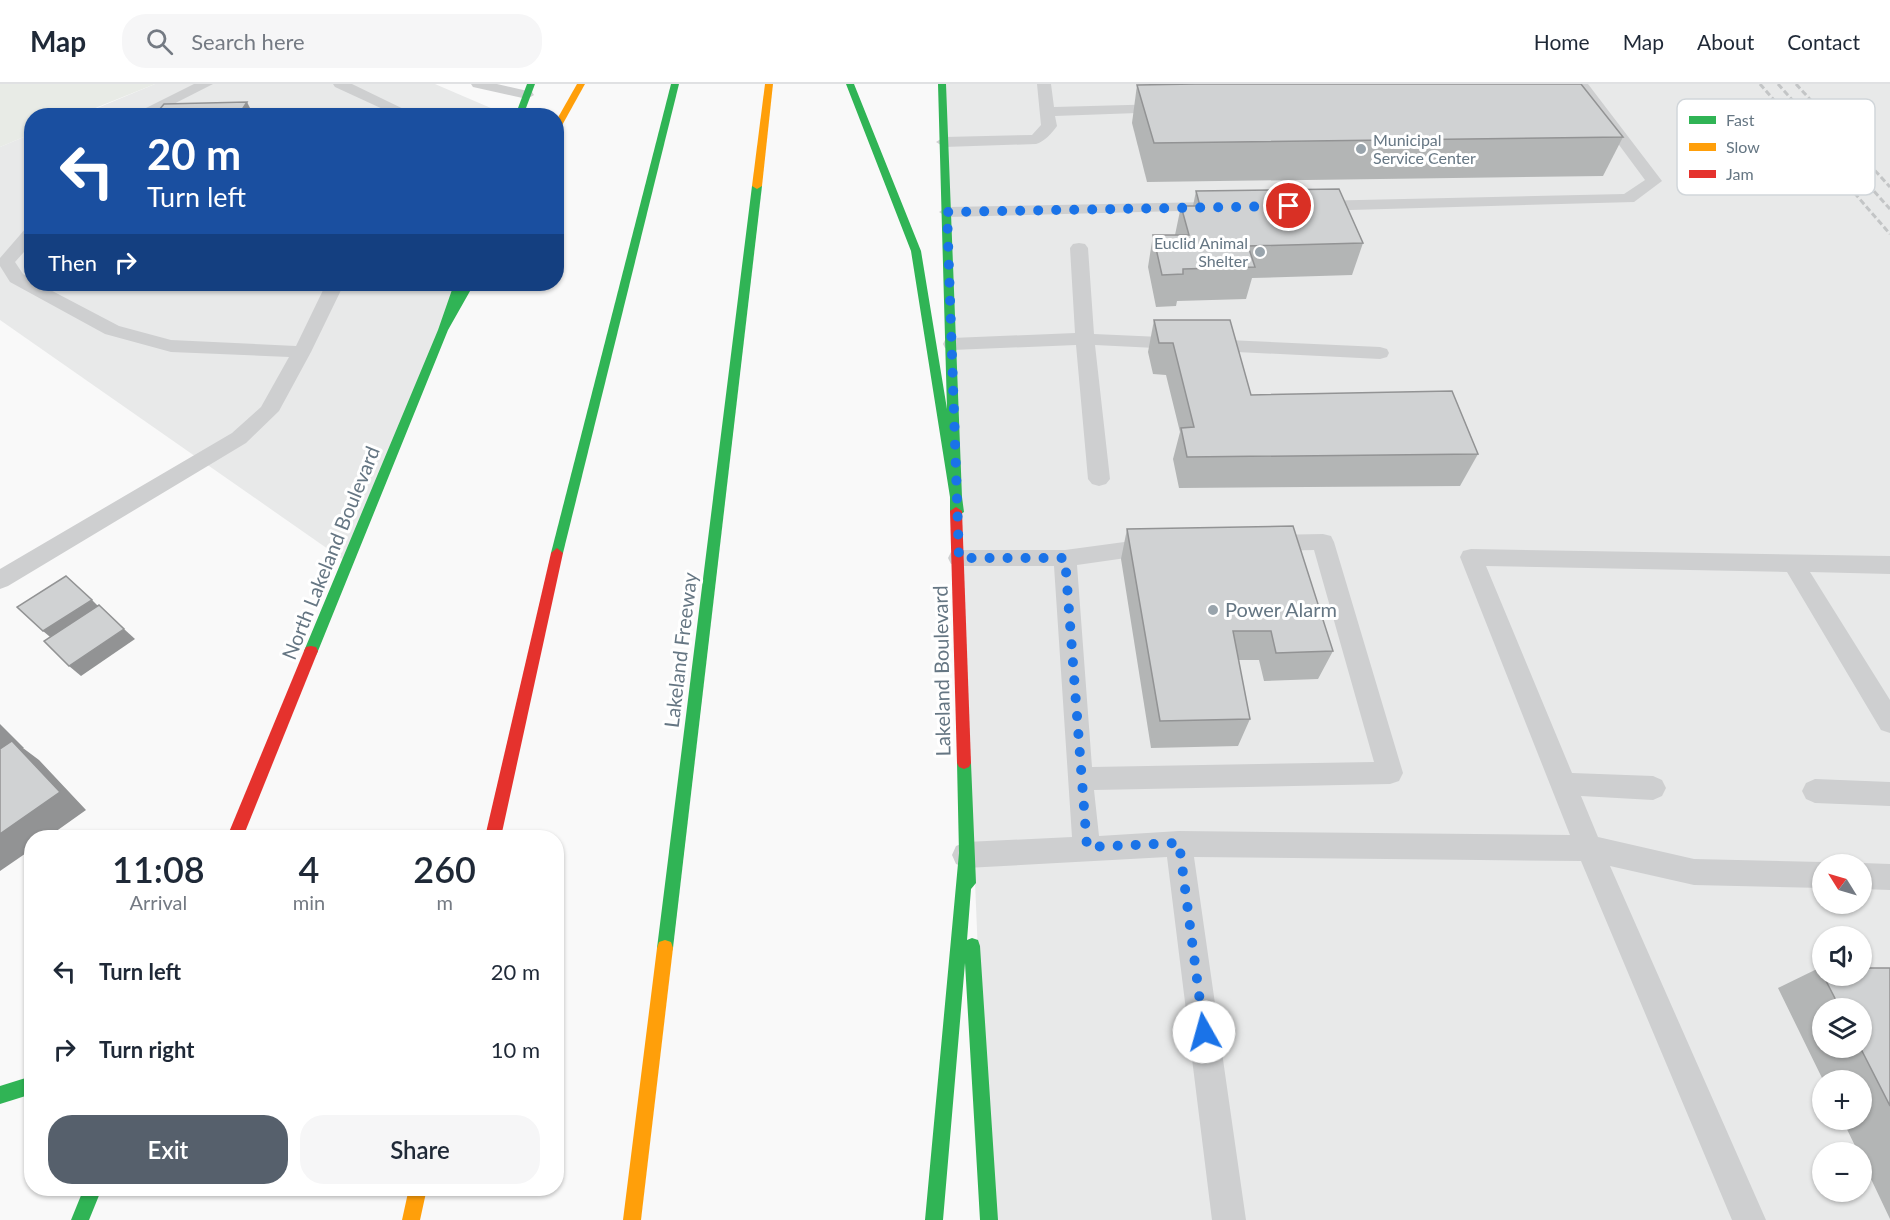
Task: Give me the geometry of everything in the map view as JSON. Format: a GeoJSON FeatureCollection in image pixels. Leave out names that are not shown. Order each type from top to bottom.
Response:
{"type":"FeatureCollection","features":[{"type":"Feature","properties":{"kind":"main road"},"geometry":{"type":"LineString","coordinates":[[564,115],[581,84]]}},
{"type":"Feature","properties":{"kind":"main road"},"geometry":{"type":"LineString","coordinates":[[494,830],[523,694],[627,269],[675,84]]}},
{"type":"Feature","properties":{"kind":"main road","name":"Lakeland Freeway"},"geometry":{"type":"LineString","coordinates":[[632,1220],[769,84]]}},
{"type":"Feature","properties":{"kind":"main road"},"geometry":{"type":"LineString","coordinates":[[850,84],[916,251],[958,512]]}},
{"type":"Feature","properties":{"kind":"main road","name":"Lakeland Boulevard"},"geometry":{"type":"LineString","coordinates":[[942,84],[958,512],[966,855],[989,1220]]}},
{"type":"Feature","properties":{"kind":"main road"},"geometry":{"type":"LineString","coordinates":[[522,108],[529,89]]}},
{"type":"Feature","properties":{"kind":"main road","name":"North Lakeland Boulevard"},"geometry":{"type":"LineString","coordinates":[[238,830],[443,330],[457,291]]}},
{"type":"Feature","properties":{"kind":"main road"},"geometry":{"type":"LineString","coordinates":[[443,330],[465,291]]}},
{"type":"Feature","properties":{"kind":"main road"},"geometry":{"type":"LineString","coordinates":[[934,1220],[966,855]]}},
{"type":"Feature","properties":{"kind":"main road"},"geometry":{"type":"LineString","coordinates":[[0,1095],[24,1087]]}},
{"type":"Feature","properties":{"kind":"main road"},"geometry":{"type":"LineString","coordinates":[[80,1220],[90,1196]]}},
{"type":"Feature","properties":{"kind":"main road"},"geometry":{"type":"LineString","coordinates":[[411,1220],[416,1196]]}},
{"type":"Feature","properties":{"kind":"lane"},"geometry":{"type":"LineString","coordinates":[[154,108],[206,84]]}},
{"type":"Feature","properties":{"kind":"lane"},"geometry":{"type":"LineString","coordinates":[[340,84],[393,108]]}},
{"type":"Feature","properties":{"kind":"lane"},"geometry":{"type":"LineString","coordinates":[[478,84],[529,89]]}},
{"type":"Feature","properties":{"kind":"lane"},"geometry":{"type":"LineString","coordinates":[[944,142],[1036,139],[1048,126],[1044,84]]}},
{"type":"Feature","properties":{"kind":"lane"},"geometry":{"type":"LineString","coordinates":[[1295,206],[1628,199],[1654,181],[1581,84]]}},
{"type":"Feature","properties":{"kind":"lane"},"geometry":{"type":"LineString","coordinates":[[1047,112],[1179,107]]}},
{"type":"Feature","properties":{"kind":"lane"},"geometry":{"type":"LineString","coordinates":[[947,212],[1224,207]]}},
{"type":"Feature","properties":{"kind":"lane"},"geometry":{"type":"LineString","coordinates":[[24,241],[6,262],[16,278],[24,282]]}},
{"type":"Feature","properties":{"kind":"lane"},"geometry":{"type":"LineString","coordinates":[[1079,248],[1085,339],[1099,479]]}},
{"type":"Feature","properties":{"kind":"lane"},"geometry":{"type":"LineString","coordinates":[[40,291],[112,330],[171,346],[302,352]]}},
{"type":"Feature","properties":{"kind":"lane"},"geometry":{"type":"LineString","coordinates":[[0,580],[239,438],[270,411],[332,291]]}},
{"type":"Feature","properties":{"kind":"lane"},"geometry":{"type":"LineString","coordinates":[[951,344],[1085,339],[1380,352]]}},
{"type":"Feature","properties":{"kind":"lane"},"geometry":{"type":"LineString","coordinates":[[1080,779],[1390,773],[1323,542],[1246,543]]}},
{"type":"Feature","properties":{"kind":"lane"},"geometry":{"type":"LineString","coordinates":[[959,558],[1065,558],[1179,543]]}},
{"type":"Feature","properties":{"kind":"lane"},"geometry":{"type":"LineString","coordinates":[[1749,1220],[1589,848],[1471,557],[1890,565]]}},
{"type":"Feature","properties":{"kind":"lane"},"geometry":{"type":"LineString","coordinates":[[1065,558],[1080,779],[1087,847]]}},
{"type":"Feature","properties":{"kind":"lane"},"geometry":{"type":"LineString","coordinates":[[1793,563],[1890,722]]}},
{"type":"Feature","properties":{"kind":"lane"},"geometry":{"type":"LineString","coordinates":[[1563,784],[1653,788]]}},
{"type":"Feature","properties":{"kind":"lane"},"geometry":{"type":"LineString","coordinates":[[1815,791],[1890,794]]}},
{"type":"Feature","properties":{"kind":"lane"},"geometry":{"type":"LineString","coordinates":[[966,855],[1179,843],[1589,848],[1694,872],[1812,875]]}},
{"type":"Feature","properties":{"kind":"lane"},"geometry":{"type":"LineString","coordinates":[[1179,843],[1228,1220]]}},
{"type":"Feature","properties":{"kind":"lane"},"geometry":{"type":"LineString","coordinates":[[1872,876],[1890,877]]}},
{"type":"Feature","properties":{"kind":"shaded area"},"geometry":{"type":"Polygon","coordinates":[[[0,84],[155,84],[95,108],[24,108],[24,137],[0,147],[0,84]]]}},
{"type":"Feature","properties":{"kind":"shaded area"},"geometry":{"type":"Polygon","coordinates":[[[155,84],[435,84],[491,108],[97,108],[155,84]]]}},
{"type":"Feature","properties":{"kind":"shaded area"},"geometry":{"type":"Polygon","coordinates":[[[942,84],[1890,84],[1890,1220],[989,1220],[942,84]]]}},
{"type":"Feature","properties":{"kind":"shaded area"},"geometry":{"type":"Polygon","coordinates":[[[24,137],[24,291],[457,291],[443,330],[348,563],[0,320],[0,147],[24,137]]]}},
{"type":"Feature","properties":{"kind":"building"},"geometry":{"type":"Polygon","coordinates":[[[1581,84],[1623,137],[1154,143],[1137,85],[1581,84]]]}},
{"type":"Feature","properties":{"kind":"building"},"geometry":{"type":"Polygon","coordinates":[[[247,102],[243,108],[161,108],[164,104],[247,102]]]}},
{"type":"Feature","properties":{"kind":"building"},"geometry":{"type":"Polygon","coordinates":[[[1339,189],[1363,243],[1248,246],[1255,267],[1183,269],[1183,274],[1162,275],[1153,235],[1189,235],[1181,206],[1200,206],[1196,191],[1339,189]]]}},
{"type":"Feature","properties":{"kind":"building"},"geometry":{"type":"Polygon","coordinates":[[[1154,320],[1230,320],[1251,395],[1452,391],[1478,454],[1187,457],[1181,428],[1194,427],[1173,343],[1159,343],[1154,320]]]}},
{"type":"Feature","properties":{"kind":"building","name":"Power Alarm"},"geometry":{"type":"Polygon","coordinates":[[[1293,526],[1333,651],[1276,653],[1271,631],[1233,631],[1250,719],[1160,721],[1127,529],[1293,526]]]}},
{"type":"Feature","properties":{"kind":"building"},"geometry":{"type":"Polygon","coordinates":[[[66,576],[92,600],[43,631],[17,607],[66,576]]]}},
{"type":"Feature","properties":{"kind":"building"},"geometry":{"type":"Polygon","coordinates":[[[99,605],[124,629],[69,666],[44,641],[99,605]]]}},
{"type":"Feature","properties":{"kind":"building"},"geometry":{"type":"Polygon","coordinates":[[[12,741],[60,792],[0,834],[0,749],[12,741]]]}},
{"type":"Feature","properties":{"kind":"building"},"geometry":{"type":"Polygon","coordinates":[[[1872,968],[1890,968],[1890,1106],[1866,1058],[1872,1058],[1872,998],[1835,998],[1829,986],[1872,986],[1872,968]]]}},
{"type":"Feature","properties":{"kind":"railway"},"geometry":{"type":"LineString","coordinates":[[1760,84],[1773,99]]}},
{"type":"Feature","properties":{"kind":"railway"},"geometry":{"type":"LineString","coordinates":[[1778,84],[1791,99]]}},
{"type":"Feature","properties":{"kind":"railway"},"geometry":{"type":"LineString","coordinates":[[1796,84],[1810,99]]}},
{"type":"Feature","properties":{"kind":"railway"},"geometry":{"type":"LineString","coordinates":[[1875,171],[1890,187]]}},
{"type":"Feature","properties":{"kind":"railway"},"geometry":{"type":"LineString","coordinates":[[1875,192],[1890,209]]}},
{"type":"Feature","properties":{"kind":"railway"},"geometry":{"type":"LineString","coordinates":[[1856,195],[1890,234]]}},
{"type":"Feature","properties":{"kind":"traffic: fast"},"geometry":{"type":"LineString","coordinates":[[522,108],[531,84]]}},
{"type":"Feature","properties":{"kind":"traffic: fast"},"geometry":{"type":"LineString","coordinates":[[557,553],[675,84]]}},
{"type":"Feature","properties":{"kind":"traffic: fast"},"geometry":{"type":"LineString","coordinates":[[850,84],[916,251],[958,512]]}},
{"type":"Feature","properties":{"kind":"traffic: fast"},"geometry":{"type":"LineString","coordinates":[[942,84],[956,511]]}},
{"type":"Feature","properties":{"kind":"traffic: fast"},"geometry":{"type":"LineString","coordinates":[[665,948],[757,186]]}},
{"type":"Feature","properties":{"kind":"traffic: fast"},"geometry":{"type":"LineString","coordinates":[[311,651],[443,330],[457,291]]}},
{"type":"Feature","properties":{"kind":"traffic: fast"},"geometry":{"type":"LineString","coordinates":[[443,330],[465,291]]}},
{"type":"Feature","properties":{"kind":"traffic: fast"},"geometry":{"type":"LineString","coordinates":[[964,763],[968,883]]}},
{"type":"Feature","properties":{"kind":"traffic: fast"},"geometry":{"type":"LineString","coordinates":[[934,1220],[966,855]]}},
{"type":"Feature","properties":{"kind":"traffic: fast"},"geometry":{"type":"LineString","coordinates":[[972,946],[989,1220]]}},
{"type":"Feature","properties":{"kind":"traffic: fast"},"geometry":{"type":"LineString","coordinates":[[0,1095],[24,1088]]}},
{"type":"Feature","properties":{"kind":"traffic: fast"},"geometry":{"type":"LineString","coordinates":[[80,1220],[90,1196]]}},
{"type":"Feature","properties":{"kind":"traffic: slow"},"geometry":{"type":"LineString","coordinates":[[564,115],[581,84]]}},
{"type":"Feature","properties":{"kind":"traffic: slow"},"geometry":{"type":"LineString","coordinates":[[757,186],[769,84]]}},
{"type":"Feature","properties":{"kind":"traffic: slow"},"geometry":{"type":"LineString","coordinates":[[632,1220],[665,948]]}},
{"type":"Feature","properties":{"kind":"traffic: slow"},"geometry":{"type":"LineString","coordinates":[[411,1220],[416,1196]]}},
{"type":"Feature","properties":{"kind":"traffic: jam"},"geometry":{"type":"LineString","coordinates":[[956,511],[964,763]]}},
{"type":"Feature","properties":{"kind":"traffic: jam"},"geometry":{"type":"LineString","coordinates":[[495,830],[557,553]]}},
{"type":"Feature","properties":{"kind":"traffic: jam"},"geometry":{"type":"LineString","coordinates":[[238,830],[311,651]]}},
{"type":"Feature","properties":{"kind":"place","name":"Municipal Service Center"},"geometry":{"type":"Point","coordinates":[1361,149]}},
{"type":"Feature","properties":{"kind":"place","name":"Euclid Animal Shelter"},"geometry":{"type":"Point","coordinates":[1260,252]}},
{"type":"Feature","properties":{"kind":"place","name":"Power Alarm"},"geometry":{"type":"Point","coordinates":[1213,610]}},
{"type":"Feature","properties":{"kind":"route"},"geometry":{"type":"LineString","coordinates":[[1204,1032],[1179,843],[1087,847],[1080,779],[1065,558],[1017,556],[959,558],[947,212],[1289,206]]}}]}
